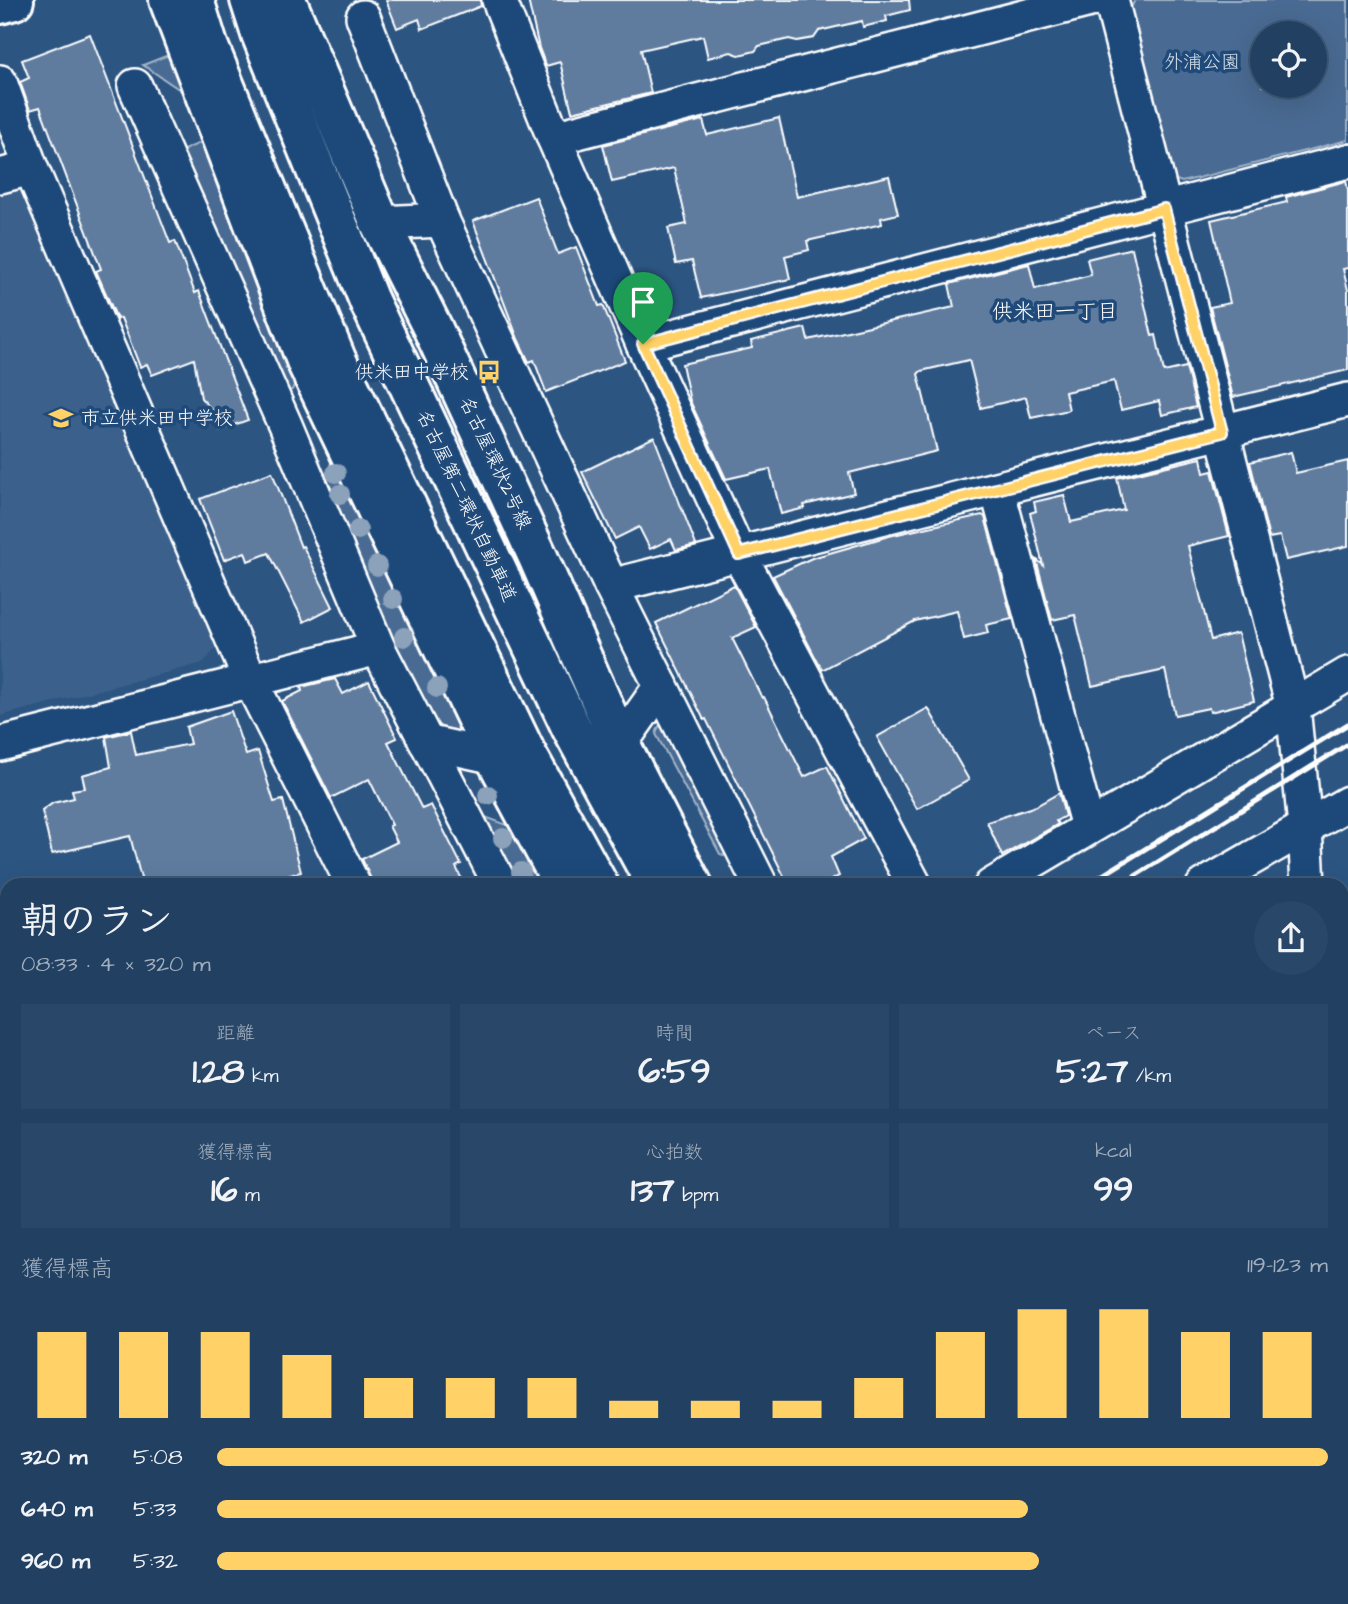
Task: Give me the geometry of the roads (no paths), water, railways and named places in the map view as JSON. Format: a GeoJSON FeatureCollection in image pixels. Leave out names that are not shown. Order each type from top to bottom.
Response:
{"type":"FeatureCollection","features":[{"type":"Feature","properties":{"kind":"main road"},"geometry":{"type":"LineString","coordinates":[[0,4],[14,0]]}},
{"type":"Feature","properties":{"kind":"main road"},"geometry":{"type":"LineString","coordinates":[[169,0],[307,363],[495,757],[560,878]]}},
{"type":"Feature","properties":{"kind":"main road"},"geometry":{"type":"LineString","coordinates":[[194,0],[208,45],[336,359],[526,753],[595,878]]}},
{"type":"Feature","properties":{"kind":"main road","name":"名古屋第二環状自動車道"},"geometry":{"type":"LineString","coordinates":[[250,0],[261,34],[369,301],[572,729],[653,878]]}},
{"type":"Feature","properties":{"kind":"main road","name":"名古屋環状2号線"},"geometry":{"type":"LineString","coordinates":[[286,0],[380,223],[432,327],[538,557],[620,744],[689,878]]}},
{"type":"Feature","properties":{"kind":"street"},"geometry":{"type":"LineString","coordinates":[[499,0],[554,138],[643,344],[739,554],[911,878]]}},
{"type":"Feature","properties":{"kind":"street"},"geometry":{"type":"LineString","coordinates":[[554,138],[1090,0]]}},
{"type":"Feature","properties":{"kind":"street"},"geometry":{"type":"LineString","coordinates":[[1111,0],[1293,707],[1308,878]]}},
{"type":"Feature","properties":{"kind":"street"},"geometry":{"type":"LineString","coordinates":[[363,17],[442,220],[611,586],[757,878]]}},
{"type":"Feature","properties":{"kind":"street"},"geometry":{"type":"LineString","coordinates":[[0,82],[15,172],[251,682],[350,878]]}},
{"type":"Feature","properties":{"kind":"street"},"geometry":{"type":"LineString","coordinates":[[135,86],[285,425],[378,648],[496,878]]}},
{"type":"Feature","properties":{"kind":"street"},"geometry":{"type":"LineString","coordinates":[[643,344],[1348,161]]}},
{"type":"Feature","properties":{"kind":"street"},"geometry":{"type":"LineString","coordinates":[[380,223],[442,220]]}},
{"type":"Feature","properties":{"kind":"street"},"geometry":{"type":"LineString","coordinates":[[285,425],[307,363]]}},
{"type":"Feature","properties":{"kind":"street"},"geometry":{"type":"LineString","coordinates":[[611,586],[1348,401]]}},
{"type":"Feature","properties":{"kind":"street"},"geometry":{"type":"LineString","coordinates":[[997,489],[1088,827]]}},
{"type":"Feature","properties":{"kind":"street"},"geometry":{"type":"LineString","coordinates":[[0,744],[378,648]]}},
{"type":"Feature","properties":{"kind":"street"},"geometry":{"type":"LineString","coordinates":[[1004,878],[1348,674]]}},
{"type":"Feature","properties":{"kind":"street"},"geometry":{"type":"LineString","coordinates":[[620,744],[661,686]]}},
{"type":"Feature","properties":{"kind":"street"},"geometry":{"type":"LineString","coordinates":[[426,743],[495,757]]}},
{"type":"Feature","properties":{"kind":"street"},"geometry":{"type":"LineString","coordinates":[[1217,878],[1348,803]]}},
{"type":"Feature","properties":{"kind":"railway"},"geometry":{"type":"LineString","coordinates":[[1098,878],[1348,724]]}},
{"type":"Feature","properties":{"kind":"railway"},"geometry":{"type":"LineString","coordinates":[[1132,878],[1348,744]]}},
{"type":"Feature","properties":{"kind":"place","name":"供米田中学校"},"geometry":{"type":"Point","coordinates":[489,372]}},
{"type":"Feature","properties":{"kind":"place","name":"市立供米田中学校"},"geometry":{"type":"Point","coordinates":[61,418]}},
{"type":"Feature","properties":{"kind":"district","name":"供米田一丁目"},"geometry":{"type":"Point","coordinates":[1055,311]}},
{"type":"Feature","properties":{"kind":"park label","name":"外浦公園"},"geometry":{"type":"Point","coordinates":[1202,62]}}]}
